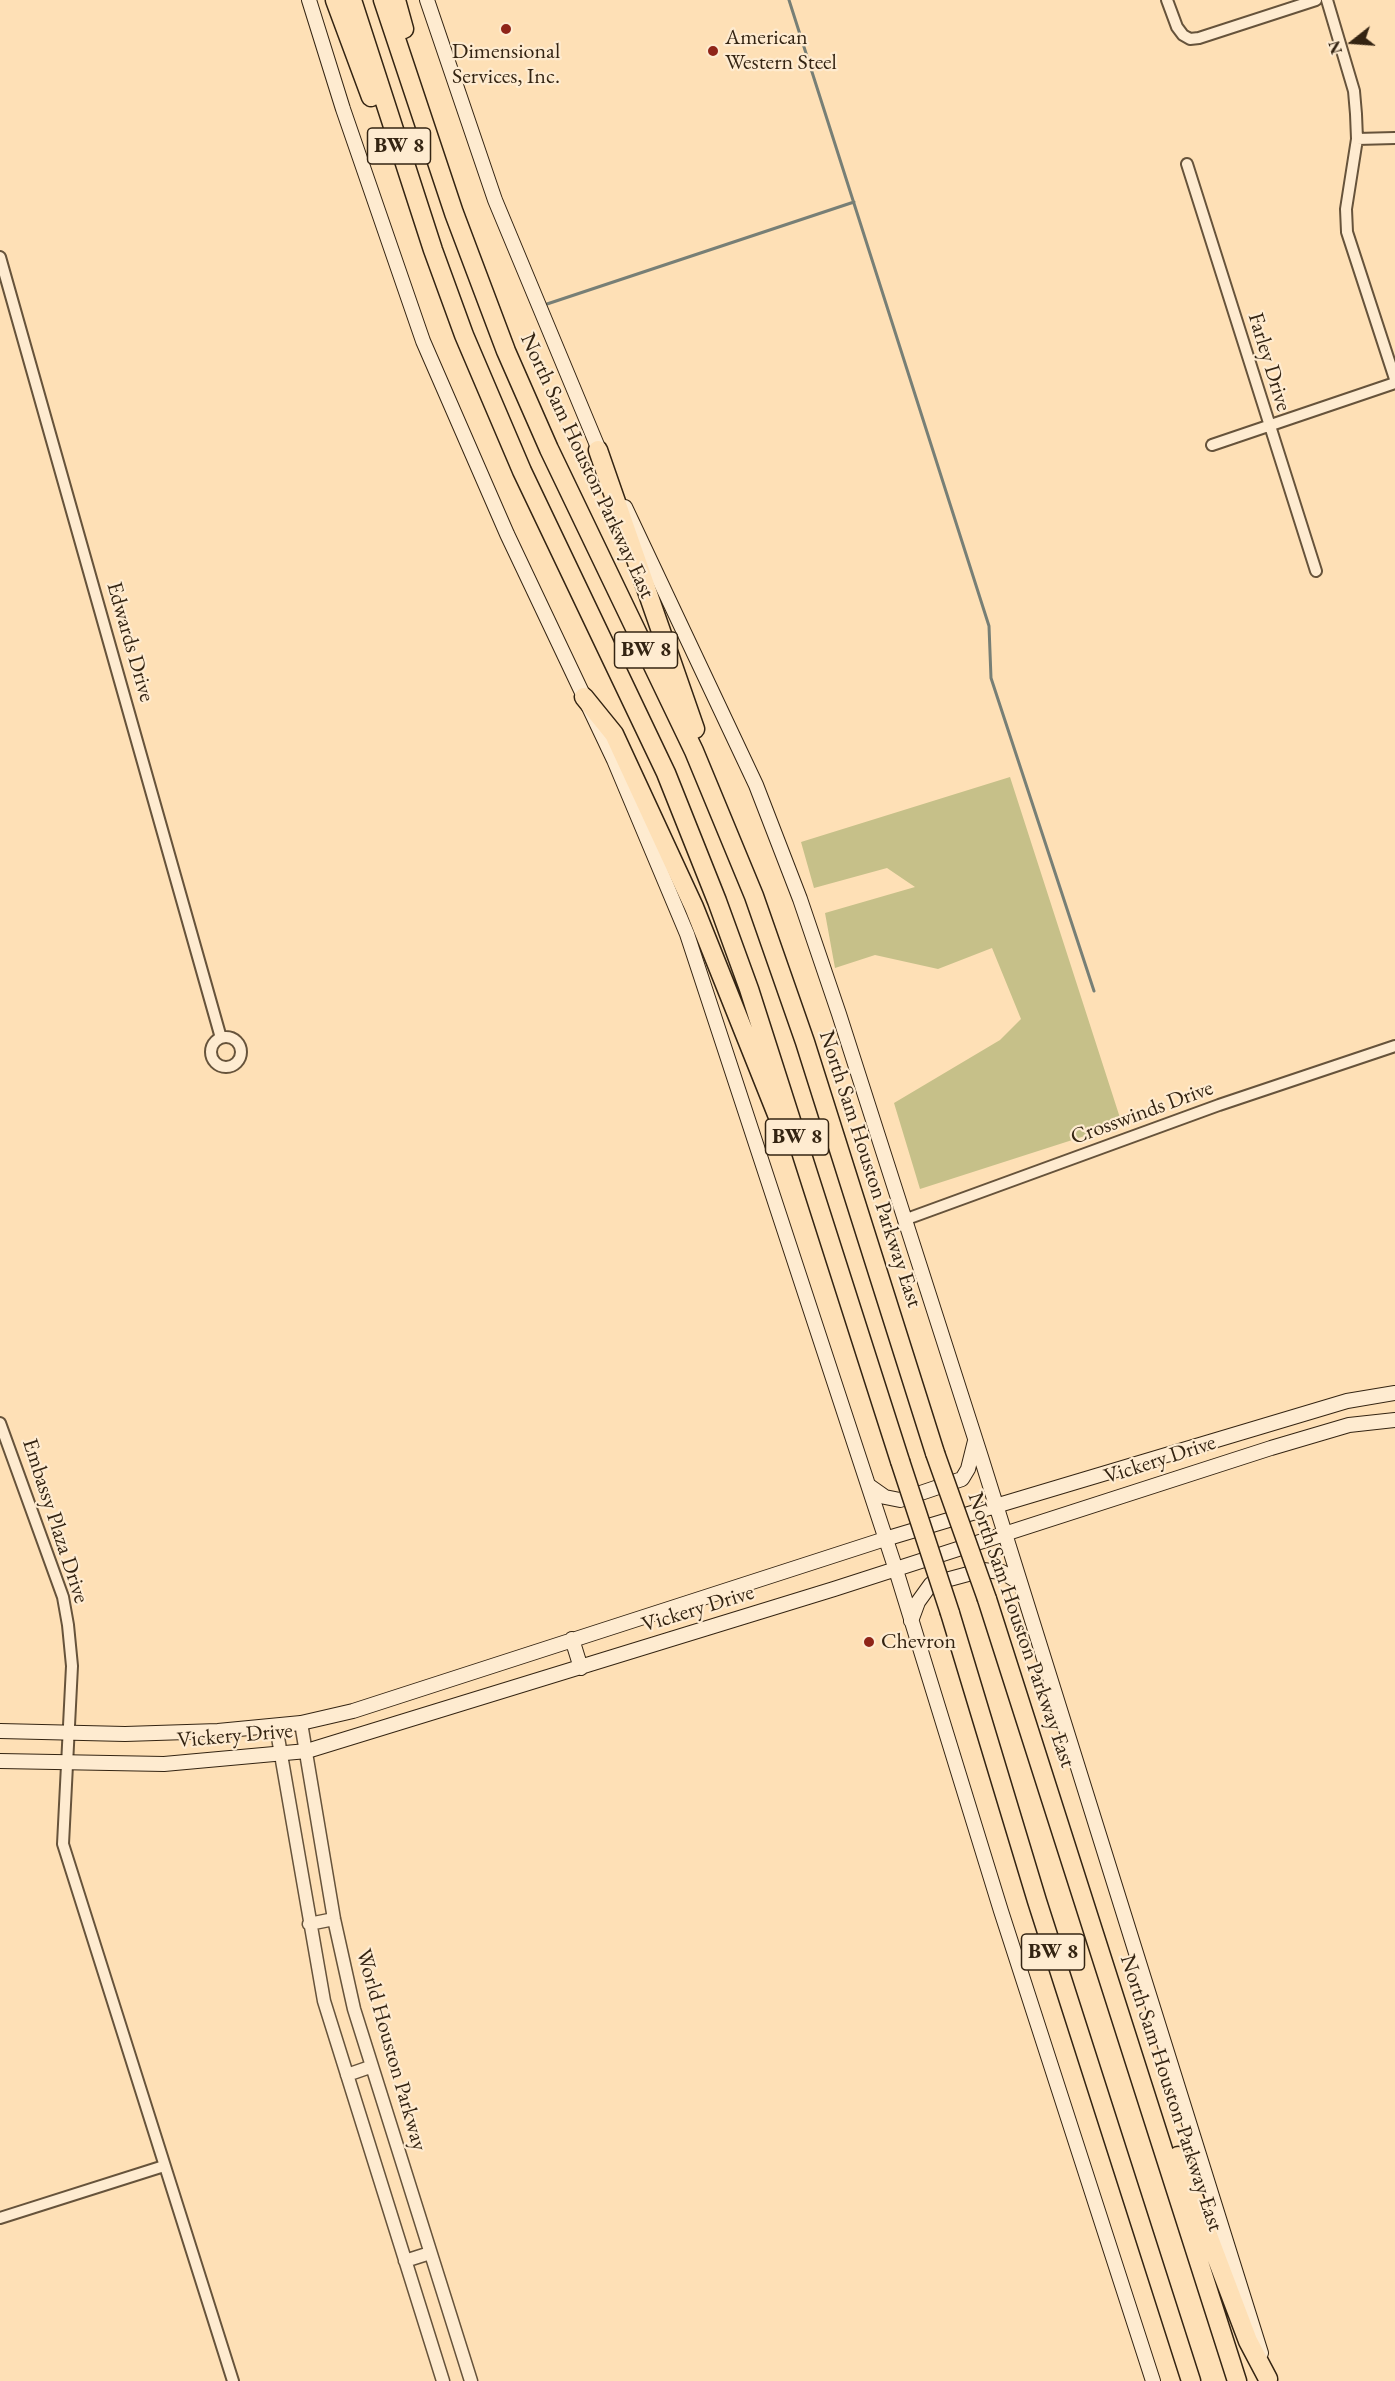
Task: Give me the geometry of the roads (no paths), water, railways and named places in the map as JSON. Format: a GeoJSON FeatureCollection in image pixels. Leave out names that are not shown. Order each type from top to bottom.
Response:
{"type":"FeatureCollection","features":[{"type":"Feature","properties":{"kind":"highway"},"geometry":{"type":"LineString","coordinates":[[335,0],[448,291]]}},
{"type":"Feature","properties":{"kind":"highway","name":"BW 8"},"geometry":{"type":"LineString","coordinates":[[352,0],[448,291],[518,462],[645,728],[688,827],[746,981],[950,1613],[1040,1912],[1191,2381]]}},
{"type":"Feature","properties":{"kind":"highway","name":"North Sam Houston Parkway East"},"geometry":{"type":"LineString","coordinates":[[383,0],[454,213],[526,399],[665,690],[737,853],[805,1042],[935,1453],[987,1599],[1071,1858],[1237,2381]]}},
{"type":"Feature","properties":{"kind":"highway"},"geometry":{"type":"LineString","coordinates":[[396,0],[454,213]]}},
{"type":"Feature","properties":{"kind":"highway"},"geometry":{"type":"LineString","coordinates":[[598,450],[737,853]]}},
{"type":"Feature","properties":{"kind":"highway"},"geometry":{"type":"LineString","coordinates":[[584,697],[614,734],[694,907],[834,1252]]}},
{"type":"Feature","properties":{"kind":"highway"},"geometry":{"type":"LineString","coordinates":[[1071,1858],[1130,2026],[1248,2341],[1269,2380]]}},
{"type":"Feature","properties":{"kind":"highway"},"geometry":{"type":"LineString","coordinates":[[1161,2290],[1180,2381]]}},
{"type":"Feature","properties":{"kind":"main road"},"geometry":{"type":"LineString","coordinates":[[309,0],[343,109],[423,341],[507,534],[614,760],[687,934],[896,1570],[1001,1911],[1153,2381]]}},
{"type":"Feature","properties":{"kind":"main road","name":"North Sam Houston Parkway East"},"geometry":{"type":"LineString","coordinates":[[427,0],[495,200],[566,367],[598,450],[756,786],[800,899],[975,1440],[1269,2380]]}},
{"type":"Feature","properties":{"kind":"main road","name":"Vickery Drive"},"geometry":{"type":"LineString","coordinates":[[0,1731],[69,1734],[183,1732],[302,1723],[353,1711],[885,1539],[1347,1401],[1395,1393]]}},
{"type":"Feature","properties":{"kind":"main road","name":"Vickery Drive"},"geometry":{"type":"LineString","coordinates":[[0,1761],[164,1764],[307,1751],[896,1570],[1181,1475],[1348,1425],[1395,1420]]}},
{"type":"Feature","properties":{"kind":"main road"},"geometry":{"type":"LineString","coordinates":[[867,1485],[885,1497],[900,1500],[962,1479],[968,1469],[975,1440]]}},
{"type":"Feature","properties":{"kind":"main road"},"geometry":{"type":"LineString","coordinates":[[1175,1451],[1181,1475]]}},
{"type":"Feature","properties":{"kind":"main road"},"geometry":{"type":"LineString","coordinates":[[911,1621],[918,1602],[931,1584],[983,1569],[1002,1572],[1020,1583]]}},
{"type":"Feature","properties":{"kind":"main road"},"geometry":{"type":"LineString","coordinates":[[572,1639],[581,1668]]}},
{"type":"Feature","properties":{"kind":"main road"},"geometry":{"type":"LineString","coordinates":[[422,1687],[430,1713]]}},
{"type":"Feature","properties":{"kind":"street"},"geometry":{"type":"LineString","coordinates":[[1167,0],[1173,19],[1183,35],[1191,39],[1316,0]]}},
{"type":"Feature","properties":{"kind":"street"},"geometry":{"type":"LineString","coordinates":[[1212,445],[1269,427],[1395,381],[1347,232],[1346,209],[1357,140],[1354,91],[1327,0]]}},
{"type":"Feature","properties":{"kind":"street"},"geometry":{"type":"LineString","coordinates":[[1357,140],[1395,138]]}},
{"type":"Feature","properties":{"kind":"street","name":"Farley Drive"},"geometry":{"type":"LineString","coordinates":[[1187,164],[1316,571]]}},
{"type":"Feature","properties":{"kind":"street","name":"Edwards Drive"},"geometry":{"type":"LineString","coordinates":[[0,257],[221,1038]]}},
{"type":"Feature","properties":{"kind":"street","name":"Crosswinds Drive"},"geometry":{"type":"LineString","coordinates":[[904,1220],[1209,1109],[1395,1046]]}},
{"type":"Feature","properties":{"kind":"street","name":"Embassy Plaza Drive"},"geometry":{"type":"LineString","coordinates":[[1,1425],[63,1597],[72,1666],[63,1844],[164,2166]]}},
{"type":"Feature","properties":{"kind":"street","name":"World Houston Parkway"},"geometry":{"type":"LineString","coordinates":[[302,1723],[343,1968],[370,2067],[471,2381]]}},
{"type":"Feature","properties":{"kind":"street"},"geometry":{"type":"LineString","coordinates":[[276,1726],[324,2001],[443,2381]]}},
{"type":"Feature","properties":{"kind":"street"},"geometry":{"type":"LineString","coordinates":[[309,1924],[334,1919]]}},
{"type":"Feature","properties":{"kind":"street"},"geometry":{"type":"LineString","coordinates":[[347,2075],[370,2067]]}},
{"type":"Feature","properties":{"kind":"street"},"geometry":{"type":"LineString","coordinates":[[0,2218],[164,2166],[233,2381]]}},
{"type":"Feature","properties":{"kind":"street"},"geometry":{"type":"LineString","coordinates":[[405,2261],[430,2253]]}},
{"type":"Feature","properties":{"kind":"waterway"},"geometry":{"type":"LineString","coordinates":[[789,0],[989,626],[991,678],[1094,991]]}},
{"type":"Feature","properties":{"kind":"waterway"},"geometry":{"type":"LineString","coordinates":[[547,304],[854,202]]}},
{"type":"Feature","properties":{"kind":"place","name":"Dimensional Services, Inc."},"geometry":{"type":"Point","coordinates":[506,29]}},
{"type":"Feature","properties":{"kind":"place","name":"American Western Steel"},"geometry":{"type":"Point","coordinates":[713,51]}},
{"type":"Feature","properties":{"kind":"place","name":"Chevron"},"geometry":{"type":"Point","coordinates":[869,1642]}}]}
